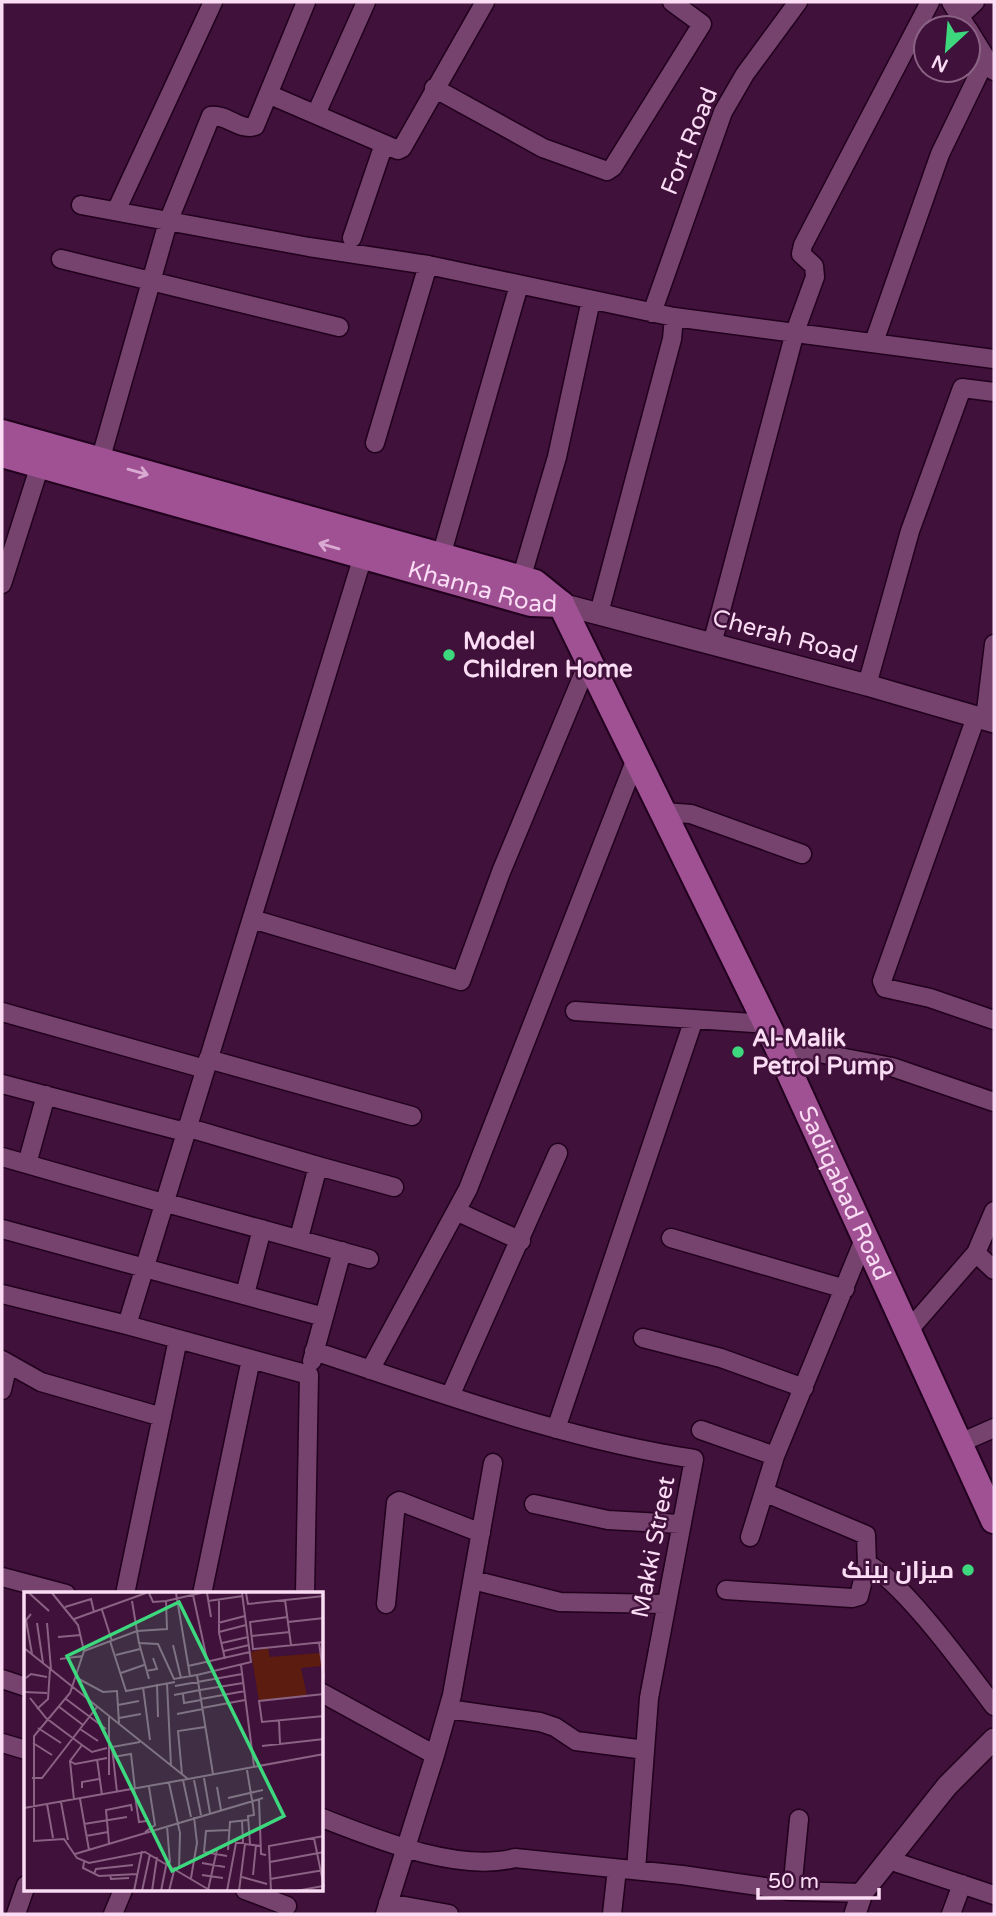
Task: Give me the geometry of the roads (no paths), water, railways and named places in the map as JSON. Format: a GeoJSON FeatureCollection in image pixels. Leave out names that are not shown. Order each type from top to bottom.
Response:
{"type":"FeatureCollection","features":[{"type":"Feature","properties":{"kind":"main road","name":"Khanna Road"},"geometry":{"type":"LineString","coordinates":[[2,433],[43,455],[366,546],[441,556],[535,583],[561,604]]}},
{"type":"Feature","properties":{"kind":"main road","name":"Khanna Road"},"geometry":{"type":"LineString","coordinates":[[2,454],[100,461],[366,546],[531,603],[561,604]]}},
{"type":"Feature","properties":{"kind":"main road","name":"Sadiqabad Road"},"geometry":{"type":"LineString","coordinates":[[561,604],[590,658],[772,1034],[994,1520]]}},
{"type":"Feature","properties":{"kind":"street"},"geometry":{"type":"LineString","coordinates":[[116,211],[213,2]]}},
{"type":"Feature","properties":{"kind":"street"},"geometry":{"type":"LineString","coordinates":[[100,461],[168,222],[211,116],[252,128],[306,2]]}},
{"type":"Feature","properties":{"kind":"street"},"geometry":{"type":"LineString","coordinates":[[316,114],[366,2]]}},
{"type":"Feature","properties":{"kind":"street"},"geometry":{"type":"LineString","coordinates":[[268,94],[398,150],[402,148],[485,2]]}},
{"type":"Feature","properties":{"kind":"street"},"geometry":{"type":"LineString","coordinates":[[434,88],[543,148],[607,171],[613,167],[702,24],[671,2]]}},
{"type":"Feature","properties":{"kind":"street","name":"Fort Road"},"geometry":{"type":"LineString","coordinates":[[652,313],[723,112],[745,74],[798,2]]}},
{"type":"Feature","properties":{"kind":"street"},"geometry":{"type":"LineString","coordinates":[[712,644],[795,332],[815,277],[814,266],[801,254],[803,245],[930,2]]}},
{"type":"Feature","properties":{"kind":"street"},"geometry":{"type":"LineString","coordinates":[[874,342],[940,154],[990,65]]}},
{"type":"Feature","properties":{"kind":"street"},"geometry":{"type":"LineString","coordinates":[[352,238],[384,144]]}},
{"type":"Feature","properties":{"kind":"street"},"geometry":{"type":"LineString","coordinates":[[81,205],[428,265],[674,317],[994,359]]}},
{"type":"Feature","properties":{"kind":"street"},"geometry":{"type":"LineString","coordinates":[[61,259],[339,327]]}},
{"type":"Feature","properties":{"kind":"street"},"geometry":{"type":"LineString","coordinates":[[375,443],[428,265]]}},
{"type":"Feature","properties":{"kind":"street"},"geometry":{"type":"LineString","coordinates":[[441,556],[519,285]]}},
{"type":"Feature","properties":{"kind":"street"},"geometry":{"type":"LineString","coordinates":[[521,579],[557,457],[591,300]]}},
{"type":"Feature","properties":{"kind":"street"},"geometry":{"type":"LineString","coordinates":[[599,614],[672,339],[674,317]]}},
{"type":"Feature","properties":{"kind":"street"},"geometry":{"type":"LineString","coordinates":[[867,685],[910,531],[962,388],[994,393]]}},
{"type":"Feature","properties":{"kind":"street"},"geometry":{"type":"LineString","coordinates":[[2,584],[43,455]]}},
{"type":"Feature","properties":{"kind":"street"},"geometry":{"type":"LineString","coordinates":[[127,1325],[366,546]]}},
{"type":"Feature","properties":{"kind":"street","name":"Cherah Road"},"geometry":{"type":"LineString","coordinates":[[561,604],[867,685],[985,720]]}},
{"type":"Feature","properties":{"kind":"street"},"geometry":{"type":"LineString","coordinates":[[994,644],[985,720],[881,981],[886,988],[930,998],[994,1020]]}},
{"type":"Feature","properties":{"kind":"street"},"geometry":{"type":"LineString","coordinates":[[252,919],[461,981],[501,872],[590,658]]}},
{"type":"Feature","properties":{"kind":"street"},"geometry":{"type":"LineString","coordinates":[[370,1370],[456,1211],[493,1131],[637,756]]}},
{"type":"Feature","properties":{"kind":"street"},"geometry":{"type":"LineString","coordinates":[[664,812],[691,814],[802,854]]}},
{"type":"Feature","properties":{"kind":"street"},"geometry":{"type":"LineString","coordinates":[[575,1011],[694,1019],[772,1034],[892,1067],[994,1102]]}},
{"type":"Feature","properties":{"kind":"street"},"geometry":{"type":"LineString","coordinates":[[2,1012],[412,1116]]}},
{"type":"Feature","properties":{"kind":"street"},"geometry":{"type":"LineString","coordinates":[[556,1429],[694,1019]]}},
{"type":"Feature","properties":{"kind":"street"},"geometry":{"type":"LineString","coordinates":[[2,1084],[186,1130],[394,1187]]}},
{"type":"Feature","properties":{"kind":"street"},"geometry":{"type":"LineString","coordinates":[[27,1164],[46,1095]]}},
{"type":"Feature","properties":{"kind":"street"},"geometry":{"type":"LineString","coordinates":[[450,1396],[558,1153]]}},
{"type":"Feature","properties":{"kind":"street"},"geometry":{"type":"LineString","coordinates":[[2,1157],[369,1259]]}},
{"type":"Feature","properties":{"kind":"street"},"geometry":{"type":"LineString","coordinates":[[299,1238],[318,1166]]}},
{"type":"Feature","properties":{"kind":"street"},"geometry":{"type":"LineString","coordinates":[[456,1211],[521,1241]]}},
{"type":"Feature","properties":{"kind":"street"},"geometry":{"type":"LineString","coordinates":[[908,1331],[976,1253],[994,1211]]}},
{"type":"Feature","properties":{"kind":"street"},"geometry":{"type":"LineString","coordinates":[[2,1229],[324,1317]]}},
{"type":"Feature","properties":{"kind":"street"},"geometry":{"type":"LineString","coordinates":[[245,1294],[262,1229]]}},
{"type":"Feature","properties":{"kind":"street"},"geometry":{"type":"LineString","coordinates":[[750,1538],[775,1456],[865,1237]]}},
{"type":"Feature","properties":{"kind":"street"},"geometry":{"type":"LineString","coordinates":[[671,1238],[845,1289]]}},
{"type":"Feature","properties":{"kind":"street"},"geometry":{"type":"LineString","coordinates":[[306,1592],[309,1375],[342,1251]]}},
{"type":"Feature","properties":{"kind":"street"},"geometry":{"type":"LineString","coordinates":[[976,1253],[994,1270]]}},
{"type":"Feature","properties":{"kind":"street"},"geometry":{"type":"LineString","coordinates":[[2,1294],[309,1375]]}},
{"type":"Feature","properties":{"kind":"street"},"geometry":{"type":"LineString","coordinates":[[643,1338],[721,1358],[804,1388]]}},
{"type":"Feature","properties":{"kind":"street"},"geometry":{"type":"LineString","coordinates":[[125,1592],[178,1339]]}},
{"type":"Feature","properties":{"kind":"street","name":"Makki Street"},"geometry":{"type":"LineString","coordinates":[[314,1351],[608,1444],[694,1458],[649,1698],[636,1870]]}},
{"type":"Feature","properties":{"kind":"street"},"geometry":{"type":"LineString","coordinates":[[202,1592],[251,1359]]}},
{"type":"Feature","properties":{"kind":"street"},"geometry":{"type":"LineString","coordinates":[[2,1390],[5,1362],[41,1382],[162,1417]]}},
{"type":"Feature","properties":{"kind":"street"},"geometry":{"type":"LineString","coordinates":[[960,1443],[994,1428]]}},
{"type":"Feature","properties":{"kind":"street"},"geometry":{"type":"LineString","coordinates":[[701,1430],[775,1456]]}},
{"type":"Feature","properties":{"kind":"street"},"geometry":{"type":"LineString","coordinates":[[449,1914],[387,1909],[448,1709],[474,1580],[493,1463]]}},
{"type":"Feature","properties":{"kind":"street"},"geometry":{"type":"LineString","coordinates":[[726,1590],[852,1598],[859,1596],[862,1590],[867,1564],[866,1535],[764,1492]]}},
{"type":"Feature","properties":{"kind":"street"},"geometry":{"type":"LineString","coordinates":[[386,1604],[396,1503],[399,1501],[413,1505],[481,1533]]}},
{"type":"Feature","properties":{"kind":"street"},"geometry":{"type":"LineString","coordinates":[[534,1504],[608,1520],[680,1524]]}},
{"type":"Feature","properties":{"kind":"street"},"geometry":{"type":"LineString","coordinates":[[867,1564],[878,1569],[899,1591],[946,1644],[994,1706]]}},
{"type":"Feature","properties":{"kind":"street"},"geometry":{"type":"LineString","coordinates":[[2,1577],[58,1592]]}},
{"type":"Feature","properties":{"kind":"street"},"geometry":{"type":"LineString","coordinates":[[474,1580],[560,1602],[666,1604]]}},
{"type":"Feature","properties":{"kind":"street"},"geometry":{"type":"LineString","coordinates":[[2,1679],[24,1686]]}},
{"type":"Feature","properties":{"kind":"street"},"geometry":{"type":"LineString","coordinates":[[324,1694],[435,1755]]}},
{"type":"Feature","properties":{"kind":"street"},"geometry":{"type":"LineString","coordinates":[[448,1709],[540,1722],[555,1727],[576,1741],[645,1750]]}},
{"type":"Feature","properties":{"kind":"street"},"geometry":{"type":"LineString","coordinates":[[855,1914],[862,1893],[888,1860],[947,1786],[994,1739]]}},
{"type":"Feature","properties":{"kind":"street"},"geometry":{"type":"LineString","coordinates":[[2,1743],[24,1749]]}},
{"type":"Feature","properties":{"kind":"street"},"geometry":{"type":"LineString","coordinates":[[324,1819],[404,1849],[493,1863],[515,1858],[636,1870],[792,1891],[862,1893]]}},
{"type":"Feature","properties":{"kind":"street"},"geometry":{"type":"LineString","coordinates":[[792,1891],[799,1819]]}},
{"type":"Feature","properties":{"kind":"street"},"geometry":{"type":"LineString","coordinates":[[888,1860],[994,1895]]}},
{"type":"Feature","properties":{"kind":"street"},"geometry":{"type":"LineString","coordinates":[[612,1914],[617,1869]]}},
{"type":"Feature","properties":{"kind":"street"},"geometry":{"type":"LineString","coordinates":[[951,1914],[962,1884]]}},
{"type":"Feature","properties":{"kind":"street"},"geometry":{"type":"LineString","coordinates":[[16,1914],[24,1891]]}},
{"type":"Feature","properties":{"kind":"street"},"geometry":{"type":"LineString","coordinates":[[113,1914],[122,1892]]}},
{"type":"Feature","properties":{"kind":"street"},"geometry":{"type":"LineString","coordinates":[[250,1892],[287,1906]]}},
{"type":"Feature","properties":{"kind":"place","name":"Model Children Home"},"geometry":{"type":"Point","coordinates":[449,655]}},
{"type":"Feature","properties":{"kind":"place","name":"Al-Malik Petrol Pump"},"geometry":{"type":"Point","coordinates":[738,1052]}},
{"type":"Feature","properties":{"kind":"place","name":"میزان بینک"},"geometry":{"type":"Point","coordinates":[968,1570]}}]}
